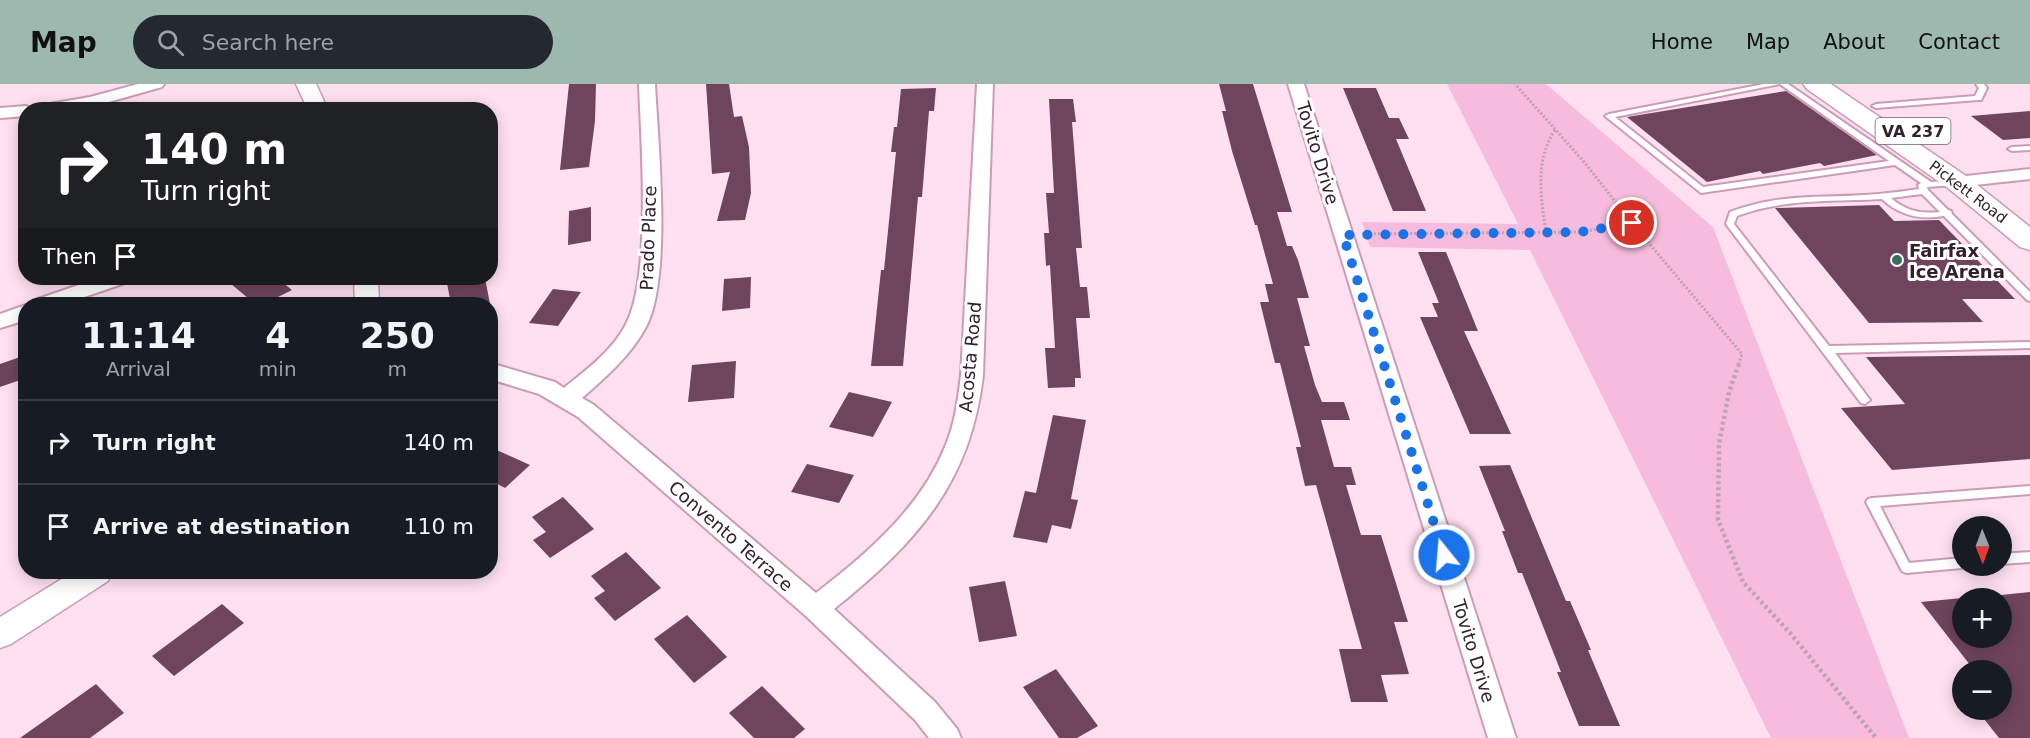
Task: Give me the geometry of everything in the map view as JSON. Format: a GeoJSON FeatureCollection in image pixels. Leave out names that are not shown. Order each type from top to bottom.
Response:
{"type":"FeatureCollection","features":[{"type":"Feature","properties":{"kind":"main road","name":"Pickett Road"},"geometry":{"type":"LineString","coordinates":[[1815,84],[2030,215]]}},
{"type":"Feature","properties":{"kind":"main road","name":"Pickett Road"},"geometry":{"type":"LineString","coordinates":[[1843,84],[1876,106],[1970,179],[1992,207],[2030,241]]}},
{"type":"Feature","properties":{"kind":"street"},"geometry":{"type":"LineString","coordinates":[[91,102],[156,84]]}},
{"type":"Feature","properties":{"kind":"street"},"geometry":{"type":"LineString","coordinates":[[306,84],[314,102]]}},
{"type":"Feature","properties":{"kind":"street","name":"Prado Place"},"geometry":{"type":"LineString","coordinates":[[567,398],[620,349],[635,328],[645,304],[649,285],[651,210],[647,84]]}},
{"type":"Feature","properties":{"kind":"street","name":"Acosta Road"},"geometry":{"type":"LineString","coordinates":[[816,609],[871,563],[909,524],[934,490],[960,437],[972,382],[985,84]]}},
{"type":"Feature","properties":{"kind":"street","name":"Tovito Drive"},"geometry":{"type":"LineString","coordinates":[[1296,84],[1502,738]]}},
{"type":"Feature","properties":{"kind":"street"},"geometry":{"type":"LineString","coordinates":[[0,113],[18,112]]}},
{"type":"Feature","properties":{"kind":"street"},"geometry":{"type":"LineString","coordinates":[[1970,179],[2030,174]]}},
{"type":"Feature","properties":{"kind":"street"},"geometry":{"type":"LineString","coordinates":[[65,297],[98,285]]}},
{"type":"Feature","properties":{"kind":"street"},"geometry":{"type":"LineString","coordinates":[[0,321],[18,315]]}},
{"type":"Feature","properties":{"kind":"street","name":"Convento Terrace"},"geometry":{"type":"LineString","coordinates":[[498,373],[547,388],[586,411],[816,609],[925,711],[947,738]]}},
{"type":"Feature","properties":{"kind":"street"},"geometry":{"type":"LineString","coordinates":[[0,634],[86,579]]}},
{"type":"Feature","properties":{"kind":"lane"},"geometry":{"type":"LineString","coordinates":[[1776,84],[1609,116],[1701,190],[1897,162]]}},
{"type":"Feature","properties":{"kind":"lane"},"geometry":{"type":"LineString","coordinates":[[1783,84],[1897,162],[1927,188],[2030,298]]}},
{"type":"Feature","properties":{"kind":"lane"},"geometry":{"type":"LineString","coordinates":[[1876,106],[1978,98],[1983,88],[1980,84]]}},
{"type":"Feature","properties":{"kind":"lane"},"geometry":{"type":"LineString","coordinates":[[2012,149],[2030,148]]}},
{"type":"Feature","properties":{"kind":"lane"},"geometry":{"type":"LineString","coordinates":[[1865,400],[1730,224],[1732,214],[1773,200],[1883,196],[1970,179]]}},
{"type":"Feature","properties":{"kind":"lane"},"geometry":{"type":"LineString","coordinates":[[1883,196],[1893,207],[1913,215],[1923,217],[1948,213]]}},
{"type":"Feature","properties":{"kind":"lane"},"geometry":{"type":"LineString","coordinates":[[1826,350],[2030,345]]}},
{"type":"Feature","properties":{"kind":"lane"},"geometry":{"type":"LineString","coordinates":[[1952,563],[1906,567],[1872,502],[2030,490]]}},
{"type":"Feature","properties":{"kind":"lane"},"geometry":{"type":"LineString","coordinates":[[2012,558],[2030,556]]}},
{"type":"Feature","properties":{"kind":"path"},"geometry":{"type":"LineString","coordinates":[[1515,84],[1585,163],[1742,354],[1729,392],[1719,444],[1718,520],[1743,582],[1790,633],[1876,738]]}},
{"type":"Feature","properties":{"kind":"path"},"geometry":{"type":"LineString","coordinates":[[1546,233],[1538,184],[1544,143],[1555,130]]}},
{"type":"Feature","properties":{"kind":"path"},"geometry":{"type":"LineString","coordinates":[[1343,235],[1581,232],[1632,223]]}},
{"type":"Feature","properties":{"kind":"shaded area"},"geometry":{"type":"Polygon","coordinates":[[[1447,84],[1546,84],[1713,227],[1909,738],[1771,738],[1530,250],[1370,247],[1362,222],[1518,224],[1447,84]]]}},
{"type":"Feature","properties":{"kind":"building"},"geometry":{"type":"Polygon","coordinates":[[[569,84],[596,84],[595,121],[589,167],[560,170],[569,84]]]}},
{"type":"Feature","properties":{"kind":"building"},"geometry":{"type":"Polygon","coordinates":[[[706,84],[729,84],[734,117],[742,116],[749,147],[751,193],[745,220],[717,221],[730,172],[712,174],[706,84]]]}},
{"type":"Feature","properties":{"kind":"building"},"geometry":{"type":"Polygon","coordinates":[[[1219,84],[1253,84],[1292,212],[1277,212],[1287,246],[1292,246],[1298,260],[1309,298],[1297,298],[1310,346],[1304,346],[1315,385],[1322,402],[1344,402],[1350,420],[1321,420],[1334,467],[1351,467],[1356,485],[1346,485],[1361,535],[1381,535],[1408,622],[1394,622],[1409,674],[1381,675],[1388,702],[1351,702],[1339,649],[1362,649],[1316,485],[1305,486],[1296,447],[1301,447],[1280,363],[1275,363],[1260,302],[1269,302],[1265,284],[1273,284],[1257,225],[1255,225],[1232,151],[1222,111],[1226,111],[1219,84]]]}},
{"type":"Feature","properties":{"kind":"building"},"geometry":{"type":"Polygon","coordinates":[[[936,88],[934,111],[929,111],[922,197],[918,197],[903,366],[871,366],[896,152],[891,152],[894,127],[897,127],[901,89],[936,88]]]}},
{"type":"Feature","properties":{"kind":"building"},"geometry":{"type":"Polygon","coordinates":[[[1343,88],[1376,88],[1389,118],[1399,118],[1409,139],[1396,139],[1426,211],[1393,211],[1343,88]]]}},
{"type":"Feature","properties":{"kind":"building"},"geometry":{"type":"Polygon","coordinates":[[[1786,91],[1877,155],[1824,166],[1820,163],[1763,174],[1760,171],[1707,182],[1627,117],[1786,91]]]}},
{"type":"Feature","properties":{"kind":"building"},"geometry":{"type":"Polygon","coordinates":[[[1049,99],[1073,99],[1076,122],[1072,122],[1082,248],[1076,248],[1080,287],[1087,287],[1090,318],[1076,318],[1081,378],[1075,378],[1075,387],[1048,388],[1045,348],[1055,348],[1050,265],[1046,266],[1044,233],[1049,233],[1046,193],[1054,193],[1049,99]]]}},
{"type":"Feature","properties":{"kind":"building"},"geometry":{"type":"Polygon","coordinates":[[[2030,111],[2030,138],[2003,140],[1971,116],[2030,111]]]}},
{"type":"Feature","properties":{"kind":"building","name":"Fairfax Ice Arena"},"geometry":{"type":"Polygon","coordinates":[[[1879,205],[1894,221],[1939,220],[2015,299],[1962,299],[1983,322],[1869,323],[1775,208],[1879,205]]]}},
{"type":"Feature","properties":{"kind":"building"},"geometry":{"type":"Polygon","coordinates":[[[591,207],[591,241],[568,245],[569,211],[591,207]]]}},
{"type":"Feature","properties":{"kind":"building"},"geometry":{"type":"Polygon","coordinates":[[[1418,252],[1446,252],[1478,331],[1464,331],[1511,434],[1470,434],[1420,317],[1438,317],[1432,303],[1439,303],[1418,252]]]}},
{"type":"Feature","properties":{"kind":"building"},"geometry":{"type":"Polygon","coordinates":[[[751,277],[750,308],[722,311],[724,279],[751,277]]]}},
{"type":"Feature","properties":{"kind":"building"},"geometry":{"type":"Polygon","coordinates":[[[232,285],[286,285],[292,290],[278,297],[247,297],[232,285]]]}},
{"type":"Feature","properties":{"kind":"building"},"geometry":{"type":"Polygon","coordinates":[[[447,285],[486,285],[489,297],[450,297],[447,285]]]}},
{"type":"Feature","properties":{"kind":"building"},"geometry":{"type":"Polygon","coordinates":[[[553,289],[581,292],[558,326],[529,323],[553,289]]]}},
{"type":"Feature","properties":{"kind":"building"},"geometry":{"type":"Polygon","coordinates":[[[2030,355],[2030,459],[1892,470],[1841,408],[1905,404],[1866,357],[2030,355]]]}},
{"type":"Feature","properties":{"kind":"building"},"geometry":{"type":"Polygon","coordinates":[[[18,358],[18,381],[0,387],[0,364],[18,358]]]}},
{"type":"Feature","properties":{"kind":"building"},"geometry":{"type":"Polygon","coordinates":[[[736,361],[734,398],[688,402],[692,365],[736,361]]]}},
{"type":"Feature","properties":{"kind":"building"},"geometry":{"type":"Polygon","coordinates":[[[849,392],[892,402],[873,437],[829,427],[849,392]]]}},
{"type":"Feature","properties":{"kind":"building"},"geometry":{"type":"Polygon","coordinates":[[[1053,415],[1086,420],[1071,499],[1078,500],[1071,529],[1052,525],[1047,543],[1013,537],[1025,491],[1036,493],[1053,415]]]}},
{"type":"Feature","properties":{"kind":"building"},"geometry":{"type":"Polygon","coordinates":[[[498,451],[530,465],[505,488],[498,484],[498,451]]]}},
{"type":"Feature","properties":{"kind":"building"},"geometry":{"type":"Polygon","coordinates":[[[807,464],[854,475],[839,503],[791,492],[807,464]]]}},
{"type":"Feature","properties":{"kind":"building"},"geometry":{"type":"Polygon","coordinates":[[[1510,465],[1566,601],[1570,601],[1591,650],[1588,650],[1620,726],[1579,726],[1557,672],[1561,672],[1522,573],[1518,573],[1502,531],[1505,531],[1479,466],[1510,465]]]}},
{"type":"Feature","properties":{"kind":"building"},"geometry":{"type":"Polygon","coordinates":[[[563,497],[594,529],[550,558],[533,540],[546,532],[532,517],[563,497]]]}},
{"type":"Feature","properties":{"kind":"building"},"geometry":{"type":"Polygon","coordinates":[[[626,552],[661,588],[615,621],[594,598],[605,591],[591,576],[626,552]]]}},
{"type":"Feature","properties":{"kind":"building"},"geometry":{"type":"Polygon","coordinates":[[[1005,581],[1017,636],[979,642],[969,587],[1005,581]]]}},
{"type":"Feature","properties":{"kind":"building"},"geometry":{"type":"Polygon","coordinates":[[[2030,592],[2030,738],[1999,738],[1985,720],[2012,720],[2012,660],[1966,660],[1957,648],[2012,648],[2012,594],[2030,592]]]}},
{"type":"Feature","properties":{"kind":"building"},"geometry":{"type":"Polygon","coordinates":[[[1952,599],[1952,642],[1921,602],[1952,599]]]}},
{"type":"Feature","properties":{"kind":"building"},"geometry":{"type":"Polygon","coordinates":[[[222,604],[244,623],[174,676],[152,656],[222,604]]]}},
{"type":"Feature","properties":{"kind":"building"},"geometry":{"type":"Polygon","coordinates":[[[687,615],[727,657],[694,683],[654,639],[687,615]]]}},
{"type":"Feature","properties":{"kind":"building"},"geometry":{"type":"Polygon","coordinates":[[[1056,669],[1098,726],[1077,738],[1059,738],[1023,687],[1056,669]]]}},
{"type":"Feature","properties":{"kind":"building"},"geometry":{"type":"Polygon","coordinates":[[[96,684],[124,713],[90,738],[20,738],[96,684]]]}},
{"type":"Feature","properties":{"kind":"building"},"geometry":{"type":"Polygon","coordinates":[[[762,686],[805,729],[794,738],[754,738],[729,713],[762,686]]]}},
{"type":"Feature","properties":{"kind":"place","name":"Fairfax Ice Arena"},"geometry":{"type":"Point","coordinates":[1897,260]}},
{"type":"Feature","properties":{"kind":"route"},"geometry":{"type":"LineString","coordinates":[[1444,555],[1343,235],[1581,232],[1632,223]]}}]}
